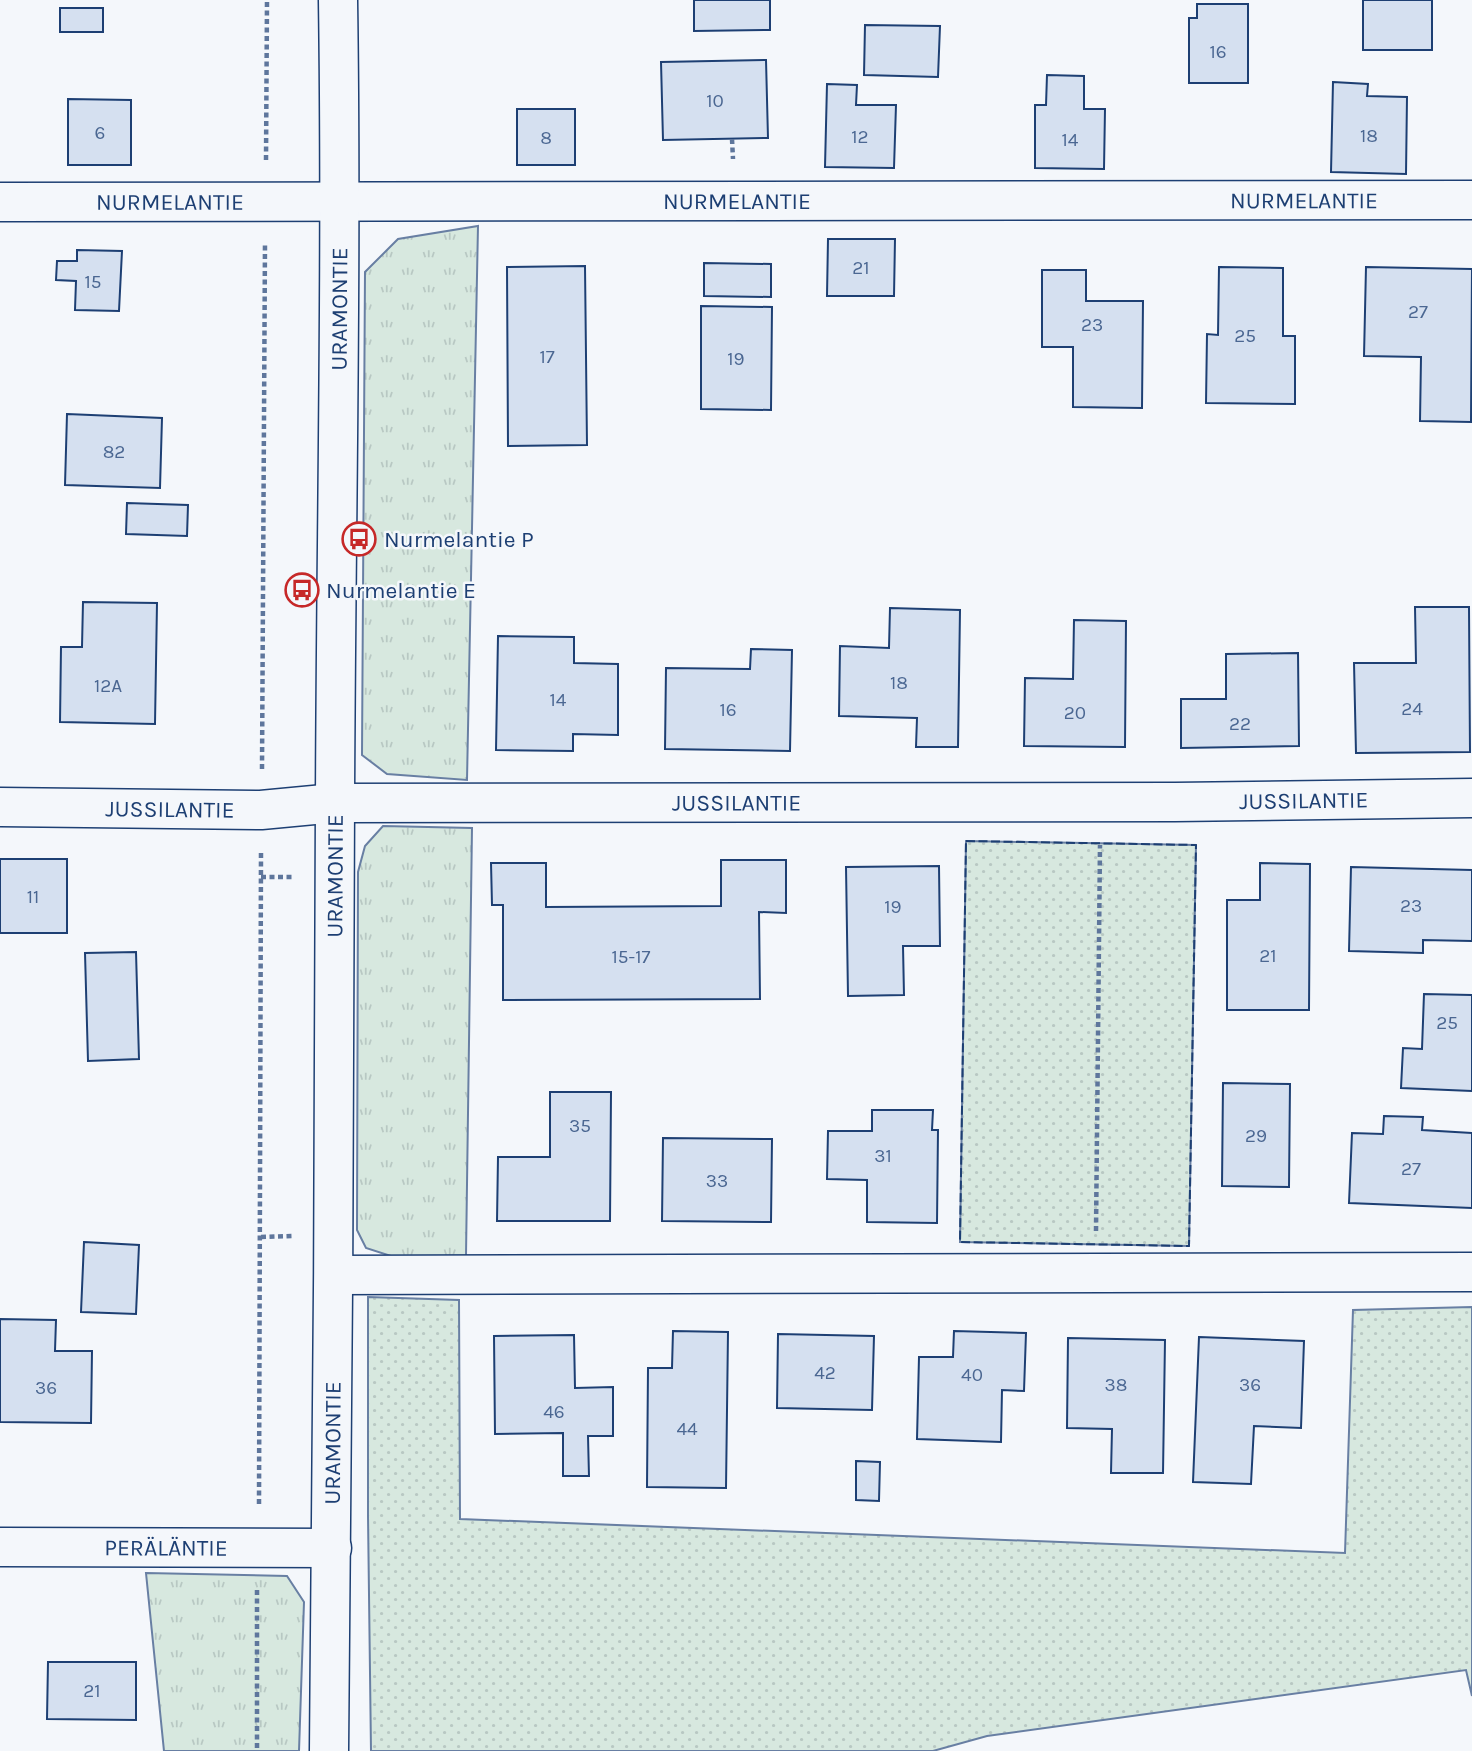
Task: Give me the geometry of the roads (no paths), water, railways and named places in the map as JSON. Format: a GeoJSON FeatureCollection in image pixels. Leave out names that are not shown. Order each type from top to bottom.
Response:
{"type":"FeatureCollection","features":[{"type":"Feature","properties":{"kind":"street","name":"URAMONTIE"},"geometry":{"type":"LineString","coordinates":[[329,1751],[341,202],[338,0]]}},
{"type":"Feature","properties":{"kind":"street","name":"NURMELANTIE"},"geometry":{"type":"LineString","coordinates":[[0,202],[1472,200]]}},
{"type":"Feature","properties":{"kind":"street","name":"JUSSILANTIE"},"geometry":{"type":"LineString","coordinates":[[0,807],[261,810],[335,803],[1100,802],[1472,798]]}},
{"type":"Feature","properties":{"kind":"street"},"geometry":{"type":"LineString","coordinates":[[334,1275],[1472,1272]]}},
{"type":"Feature","properties":{"kind":"street","name":"PERÄLÄNTIE"},"geometry":{"type":"LineString","coordinates":[[0,1547],[332,1548]]}},
{"type":"Feature","properties":{"kind":"place","name":"Nurmelantie P"},"geometry":{"type":"Point","coordinates":[359,539]}},
{"type":"Feature","properties":{"kind":"place","name":"Nurmelantie E"},"geometry":{"type":"Point","coordinates":[302,590]}}]}
